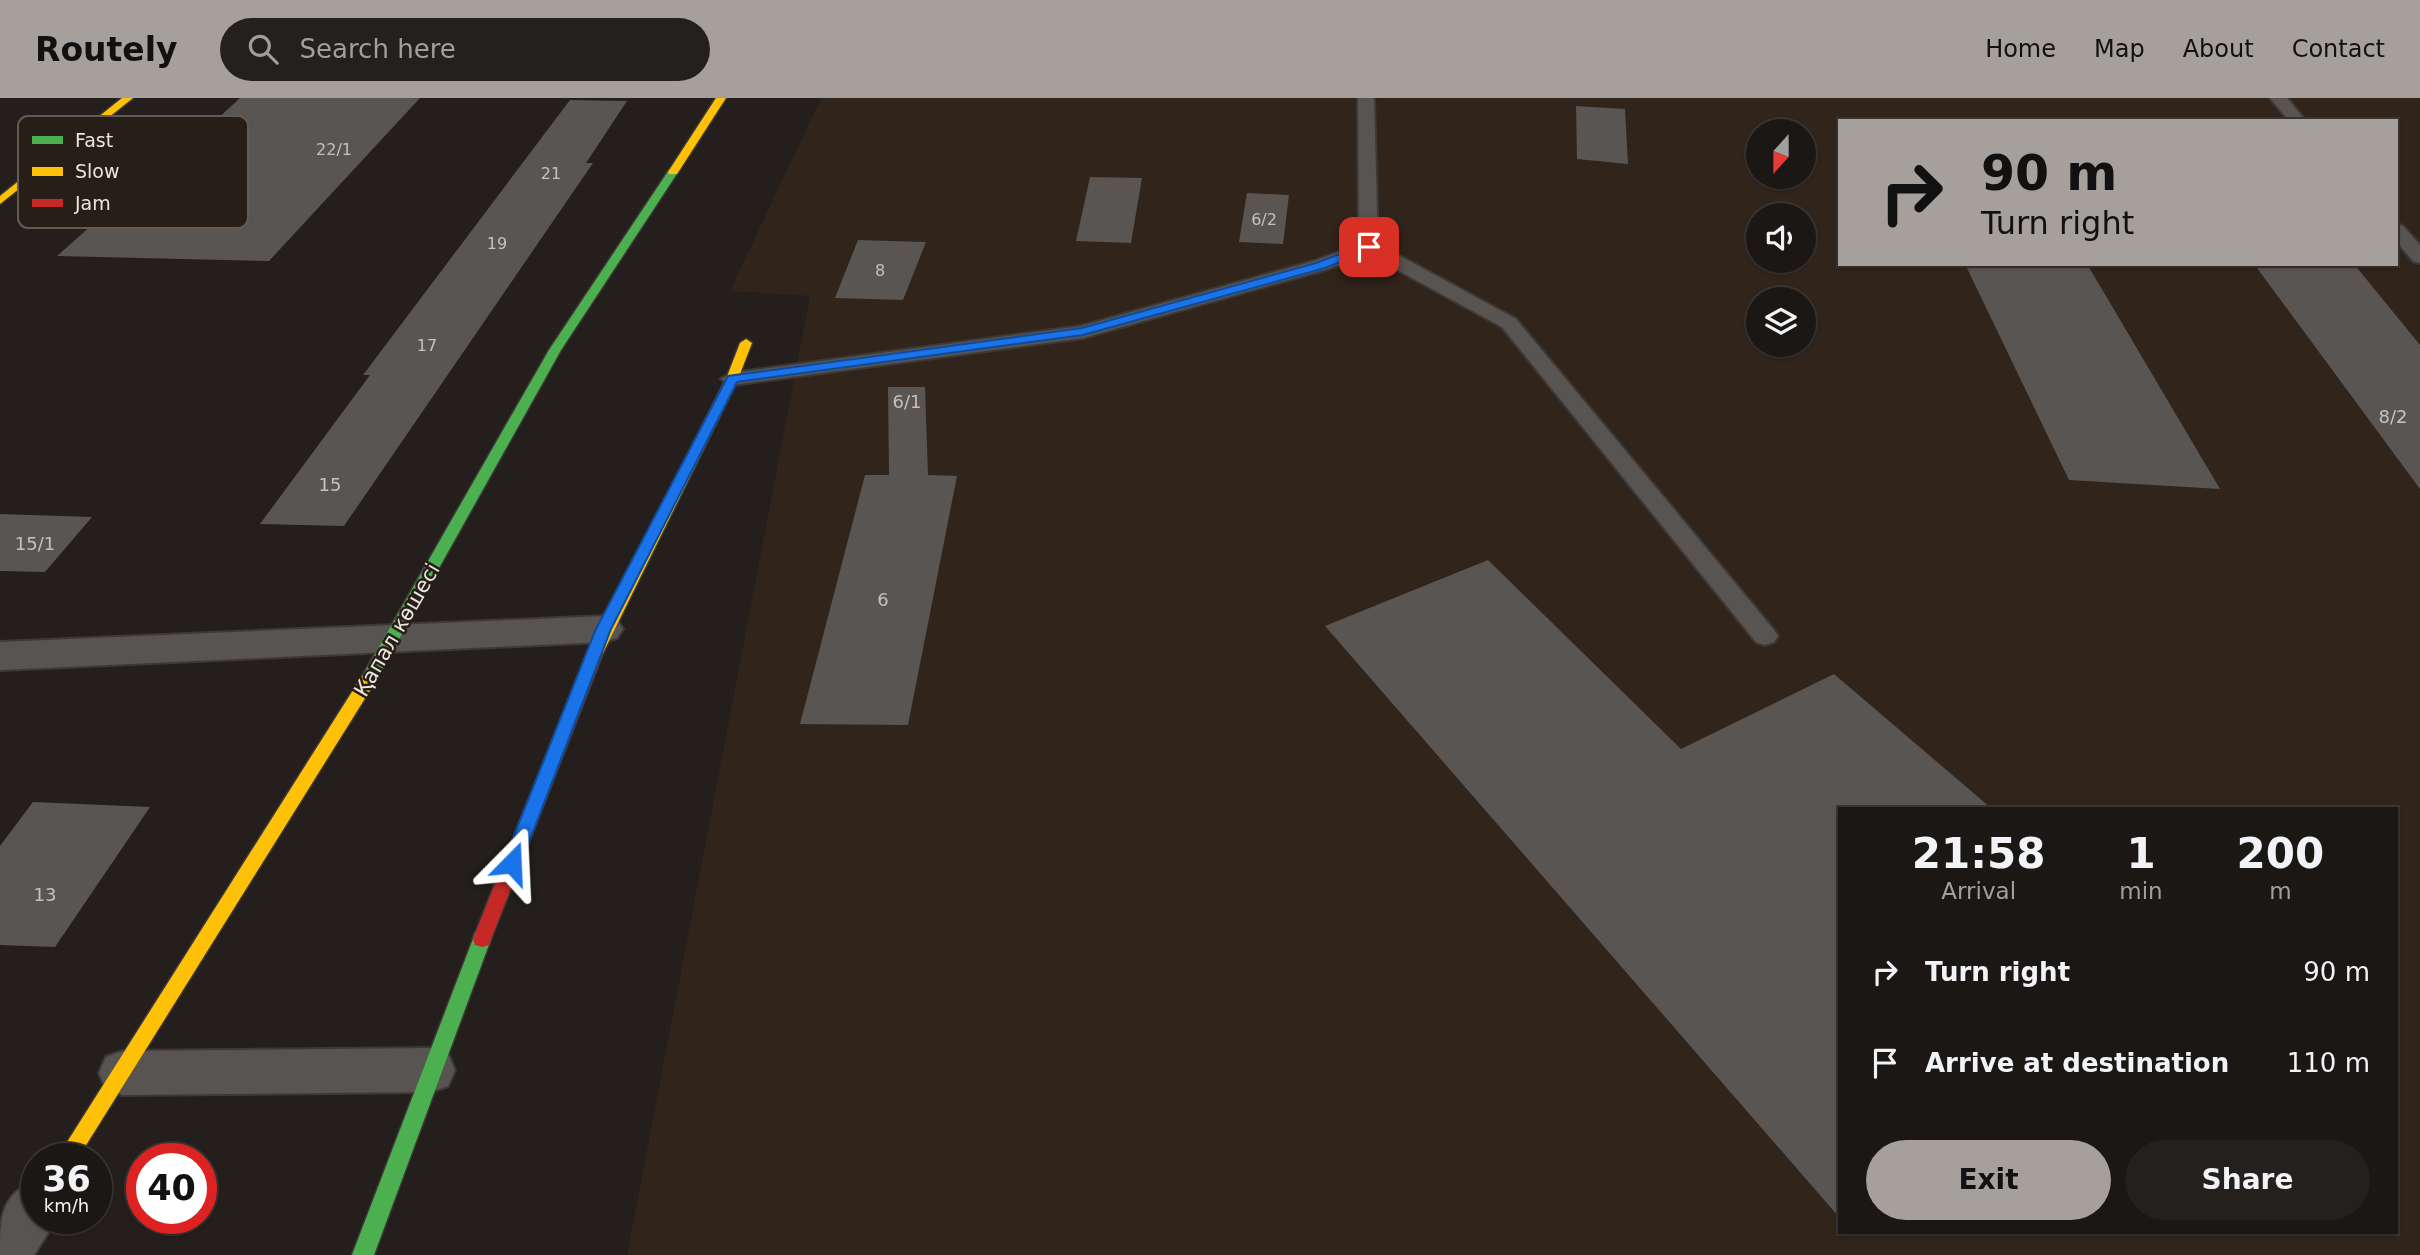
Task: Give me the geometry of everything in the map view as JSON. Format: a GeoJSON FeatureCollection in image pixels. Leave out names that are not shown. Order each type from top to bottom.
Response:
{"type":"FeatureCollection","features":[{"type":"Feature","properties":{"kind":"street"},"geometry":{"type":"LineString","coordinates":[[106,116],[128,98]]}},
{"type":"Feature","properties":{"kind":"street","name":"Қапал көшесі"},"geometry":{"type":"LineString","coordinates":[[77,1143],[394,638],[555,350],[721,98]]}},
{"type":"Feature","properties":{"kind":"street"},"geometry":{"type":"LineString","coordinates":[[0,201],[18,187]]}},
{"type":"Feature","properties":{"kind":"street"},"geometry":{"type":"LineString","coordinates":[[363,1255],[431,1070],[604,629],[732,379],[746,343]]}},
{"type":"Feature","properties":{"kind":"street"},"geometry":{"type":"LineString","coordinates":[[0,656],[604,629]]}},
{"type":"Feature","properties":{"kind":"street"},"geometry":{"type":"LineString","coordinates":[[123,1073],[431,1070]]}},
{"type":"Feature","properties":{"kind":"street"},"geometry":{"type":"LineString","coordinates":[[3,1255],[21,1228]]}},
{"type":"Feature","properties":{"kind":"lane"},"geometry":{"type":"LineString","coordinates":[[1366,98],[1369,247]]}},
{"type":"Feature","properties":{"kind":"lane"},"geometry":{"type":"LineString","coordinates":[[2278,98],[2296,119]]}},
{"type":"Feature","properties":{"kind":"lane"},"geometry":{"type":"LineString","coordinates":[[2398,232],[2420,257]]}},
{"type":"Feature","properties":{"kind":"lane"},"geometry":{"type":"LineString","coordinates":[[732,379],[1083,332],[1321,265],[1369,247],[1509,323],[1765,636]]}},
{"type":"Feature","properties":{"kind":"shaded area"},"geometry":{"type":"Polygon","coordinates":[[[821,98],[2420,98],[2420,1255],[627,1255],[810,296],[730,291],[821,98]]]}},
{"type":"Feature","properties":{"kind":"building"},"geometry":{"type":"Polygon","coordinates":[[[240,98],[420,98],[269,261],[57,256],[88,228],[248,228],[248,116],[221,116],[240,98]]]}},
{"type":"Feature","properties":{"kind":"building"},"geometry":{"type":"Polygon","coordinates":[[[570,100],[627,101],[586,163],[593,163],[344,526],[260,524],[370,375],[363,375],[570,100]]]}},
{"type":"Feature","properties":{"kind":"building"},"geometry":{"type":"Polygon","coordinates":[[[1576,106],[1625,109],[1628,164],[1577,159],[1576,106]]]}},
{"type":"Feature","properties":{"kind":"building"},"geometry":{"type":"Polygon","coordinates":[[[1090,177],[1142,178],[1131,243],[1076,241],[1090,177]]]}},
{"type":"Feature","properties":{"kind":"building"},"geometry":{"type":"Polygon","coordinates":[[[1247,193],[1289,195],[1283,244],[1239,242],[1247,193]]]}},
{"type":"Feature","properties":{"kind":"building"},"geometry":{"type":"Polygon","coordinates":[[[858,240],[926,242],[903,300],[835,298],[858,240]]]}},
{"type":"Feature","properties":{"kind":"building"},"geometry":{"type":"Polygon","coordinates":[[[1966,266],[2088,266],[2220,489],[2069,480],[1966,266]]]}},
{"type":"Feature","properties":{"kind":"building"},"geometry":{"type":"Polygon","coordinates":[[[2255,266],[2356,266],[2420,345],[2420,489],[2255,266]]]}},
{"type":"Feature","properties":{"kind":"building"},"geometry":{"type":"Polygon","coordinates":[[[888,387],[925,387],[928,475],[957,476],[908,725],[800,724],[865,475],[889,475],[888,387]]]}},
{"type":"Feature","properties":{"kind":"building"},"geometry":{"type":"Polygon","coordinates":[[[0,514],[92,517],[45,572],[0,571],[0,514]]]}},
{"type":"Feature","properties":{"kind":"building"},"geometry":{"type":"Polygon","coordinates":[[[1488,560],[1681,749],[1834,674],[1990,807],[1838,807],[1838,1216],[1325,626],[1488,560]]]}},
{"type":"Feature","properties":{"kind":"building"},"geometry":{"type":"Polygon","coordinates":[[[33,802],[150,807],[55,947],[0,945],[0,846],[33,802]]]}},
{"type":"Feature","properties":{"kind":"traffic: fast"},"geometry":{"type":"LineString","coordinates":[[368,680],[555,350],[673,172]]}},
{"type":"Feature","properties":{"kind":"traffic: fast"},"geometry":{"type":"LineString","coordinates":[[363,1255],[482,939]]}},
{"type":"Feature","properties":{"kind":"traffic: slow"},"geometry":{"type":"LineString","coordinates":[[106,116],[128,98]]}},
{"type":"Feature","properties":{"kind":"traffic: slow"},"geometry":{"type":"LineString","coordinates":[[673,172],[721,98]]}},
{"type":"Feature","properties":{"kind":"traffic: slow"},"geometry":{"type":"LineString","coordinates":[[0,201],[18,187]]}},
{"type":"Feature","properties":{"kind":"traffic: slow"},"geometry":{"type":"LineString","coordinates":[[595,653],[732,379],[746,343]]}},
{"type":"Feature","properties":{"kind":"traffic: slow"},"geometry":{"type":"LineString","coordinates":[[76,1143],[368,680]]}},
{"type":"Feature","properties":{"kind":"traffic: jam"},"geometry":{"type":"LineString","coordinates":[[482,939],[595,653]]}},
{"type":"Feature","properties":{"kind":"route"},"geometry":{"type":"LineString","coordinates":[[512,863],[604,629],[732,379],[1083,332],[1321,265],[1369,247]]}}]}
